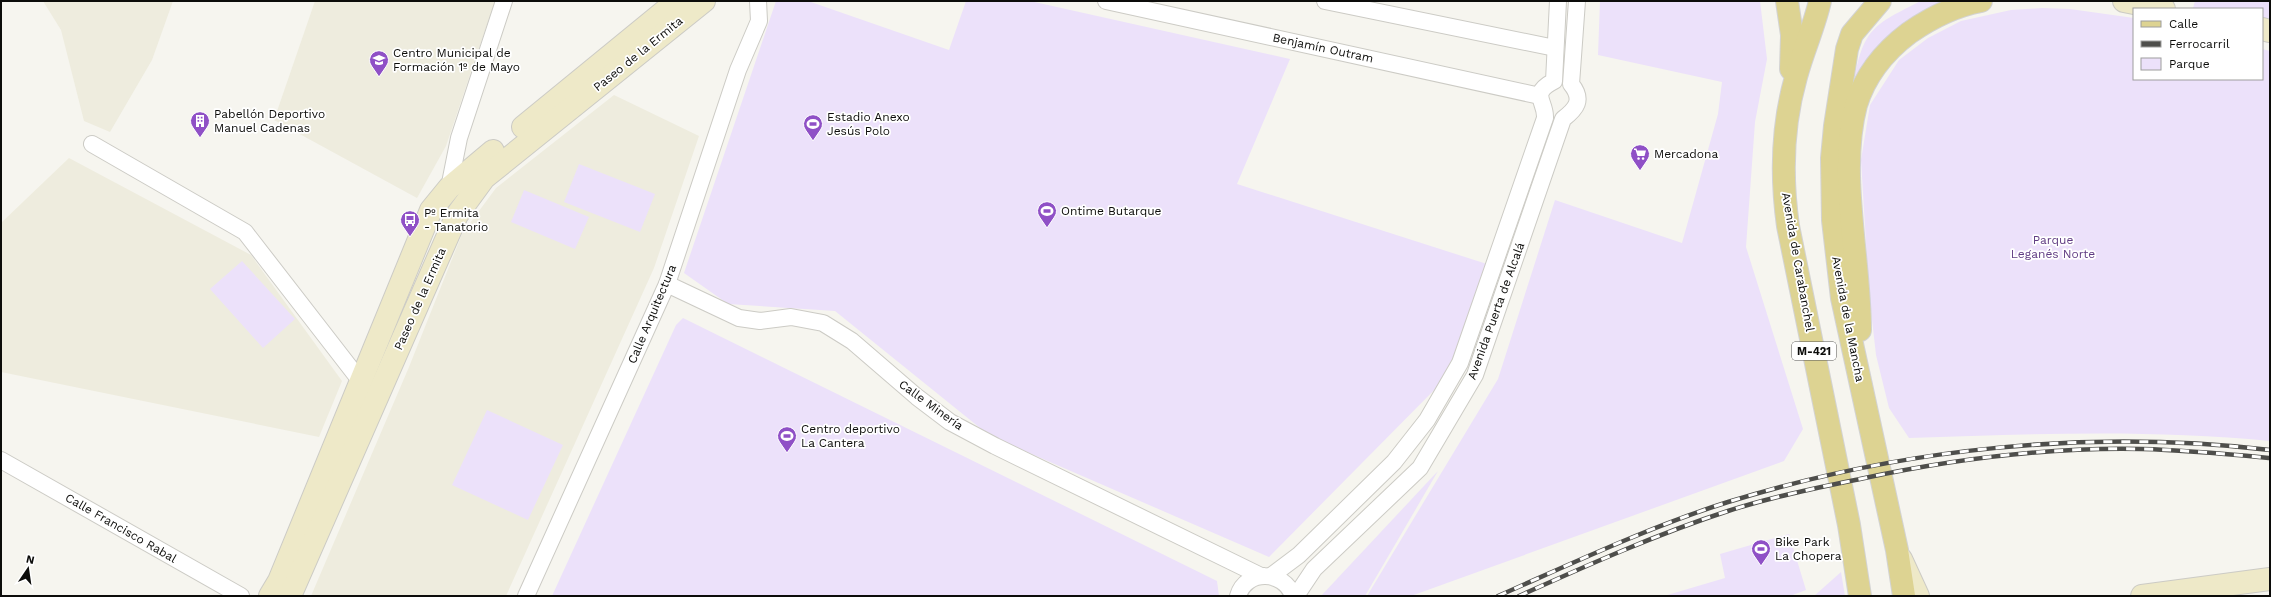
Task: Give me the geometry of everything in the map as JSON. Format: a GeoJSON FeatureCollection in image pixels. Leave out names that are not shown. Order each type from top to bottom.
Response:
{"type":"FeatureCollection","features":[{"type":"Feature","properties":{"kind":"main road","name":"Paseo de la Ermita"},"geometry":{"type":"LineString","coordinates":[[270,596],[279,581],[362,383],[431,210],[449,188],[676,1]]}},
{"type":"Feature","properties":{"kind":"main road","name":"Paseo de la Ermita"},"geometry":{"type":"LineString","coordinates":[[290,596],[457,215],[484,178],[704,1]]}},
{"type":"Feature","properties":{"kind":"main road"},"geometry":{"type":"LineString","coordinates":[[1787,1],[1792,35],[1791,104]]}},
{"type":"Feature","properties":{"kind":"main road","name":"Avenida de Carabanchel"},"geometry":{"type":"LineString","coordinates":[[1820,1],[1796,77],[1784,141],[1783,169],[1788,226],[1849,525],[1860,596]]}},
{"type":"Feature","properties":{"kind":"main road","name":"Avenida de la Mancha"},"geometry":{"type":"LineString","coordinates":[[1880,1],[1852,34],[1847,49],[1838,94],[1832,158],[1833,220],[1836,261],[1845,312],[1896,550],[1904,596]]}},
{"type":"Feature","properties":{"kind":"main road"},"geometry":{"type":"LineString","coordinates":[[1859,375],[1860,325],[1850,183],[1852,132],[1857,105],[1875,67],[1903,38],[1943,12],[1981,1]]}},
{"type":"Feature","properties":{"kind":"main road"},"geometry":{"type":"LineString","coordinates":[[2124,1],[2159,8]]}},
{"type":"Feature","properties":{"kind":"main road"},"geometry":{"type":"LineString","coordinates":[[1896,550],[1918,596]]}},
{"type":"Feature","properties":{"kind":"main road"},"geometry":{"type":"LineString","coordinates":[[2142,596],[2270,579]]}},
{"type":"Feature","properties":{"kind":"street"},"geometry":{"type":"LineString","coordinates":[[449,188],[459,138],[504,1]]}},
{"type":"Feature","properties":{"kind":"street","name":"Calle Arquitectura"},"geometry":{"type":"LineString","coordinates":[[526,596],[668,284],[738,70],[759,21],[760,6],[758,1]]}},
{"type":"Feature","properties":{"kind":"street","name":"Benjamín Outram"},"geometry":{"type":"LineString","coordinates":[[1106,1],[1540,96]]}},
{"type":"Feature","properties":{"kind":"street"},"geometry":{"type":"LineString","coordinates":[[1325,1],[1555,48]]}},
{"type":"Feature","properties":{"kind":"street"},"geometry":{"type":"LineString","coordinates":[[1554,81],[1558,1]]}},
{"type":"Feature","properties":{"kind":"street","name":"Avenida Puerta de Alcalá"},"geometry":{"type":"LineString","coordinates":[[1296,596],[1314,569],[1420,468],[1475,374],[1564,118],[1571,114],[1578,99],[1576,91],[1571,84],[1577,1]]}},
{"type":"Feature","properties":{"kind":"street"},"geometry":{"type":"LineString","coordinates":[[1564,118],[1552,118],[1545,112],[1541,105],[1540,96],[1546,85],[1554,81],[1561,80],[1571,84]]}},
{"type":"Feature","properties":{"kind":"street","name":"Avenida Puerta de Alcalá"},"geometry":{"type":"LineString","coordinates":[[1240,591],[1254,577],[1266,576],[1299,555],[1394,462],[1427,420],[1460,363],[1545,118],[1545,112]]}},
{"type":"Feature","properties":{"kind":"street"},"geometry":{"type":"LineString","coordinates":[[459,138],[464,152],[473,157],[488,155]]}},
{"type":"Feature","properties":{"kind":"street"},"geometry":{"type":"LineString","coordinates":[[92,144],[245,232],[362,383]]}},
{"type":"Feature","properties":{"kind":"street","name":"Calle Minería"},"geometry":{"type":"LineString","coordinates":[[668,284],[739,318],[760,321],[791,317],[823,323],[852,341],[917,397],[950,422],[994,446],[1218,554],[1286,584],[1293,596]]}},
{"type":"Feature","properties":{"kind":"street","name":"Calle Francisco Rabal"},"geometry":{"type":"LineString","coordinates":[[1,460],[241,596]]}},
{"type":"Feature","properties":{"kind":"street","name":"Calle Minería"},"geometry":{"type":"LineString","coordinates":[[1218,554],[1240,591]]}},
{"type":"Feature","properties":{"kind":"shaded area"},"geometry":{"type":"Polygon","coordinates":[[[43,1],[173,1],[152,60],[110,132],[84,121],[61,30],[43,1]]]}},
{"type":"Feature","properties":{"kind":"shaded area","name":"Centro Municipal de Formación 1º de Mayo"},"geometry":{"type":"Polygon","coordinates":[[[315,1],[495,1],[446,146],[417,198],[274,120],[315,1]]]}},
{"type":"Feature","properties":{"kind":"shaded area"},"geometry":{"type":"Polygon","coordinates":[[[614,95],[699,136],[654,268],[506,596],[311,596],[409,367],[462,234],[496,188],[614,95]]]}},
{"type":"Feature","properties":{"kind":"shaded area"},"geometry":{"type":"Polygon","coordinates":[[[69,158],[251,255],[342,381],[319,437],[1,372],[1,223],[69,158]]]}},
{"type":"Feature","properties":{"kind":"green space"},"geometry":{"type":"Polygon","coordinates":[[[776,1],[808,1],[949,50],[966,1],[1030,1],[1290,59],[1237,184],[1490,265],[1452,372],[1269,557],[990,436],[835,311],[728,304],[684,273],[776,1]]]}},
{"type":"Feature","properties":{"kind":"green space"},"geometry":{"type":"Polygon","coordinates":[[[1600,1],[1760,1],[1767,59],[1755,122],[1746,247],[1803,429],[1784,461],[1411,596],[1367,596],[1498,379],[1555,200],[1682,243],[1718,114],[1722,82],[1598,55],[1600,1]]]}},
{"type":"Feature","properties":{"kind":"green space"},"geometry":{"type":"Polygon","coordinates":[[[1921,1],[1956,1],[1854,82],[1862,50],[1867,39],[1874,30],[1882,22],[1921,1]]]}},
{"type":"Feature","properties":{"kind":"green space"},"geometry":{"type":"Polygon","coordinates":[[[2195,1],[2270,1],[2270,23],[2263,22],[2263,8],[2193,8],[2195,1]]]}},
{"type":"Feature","properties":{"kind":"green space","name":"Parque Leganés Norte"},"geometry":{"type":"Polygon","coordinates":[[[2042,8],[2070,9],[2133,18],[2133,80],[2263,80],[2263,49],[2270,51],[2270,441],[2225,437],[2135,434],[2044,434],[1909,438],[1889,408],[1876,355],[1869,293],[1861,160],[1870,105],[1899,60],[1928,38],[1961,21],[2011,10],[2042,8]]]}},
{"type":"Feature","properties":{"kind":"green space"},"geometry":{"type":"Polygon","coordinates":[[[579,164],[655,194],[640,232],[564,202],[579,164]]]}},
{"type":"Feature","properties":{"kind":"green space"},"geometry":{"type":"Polygon","coordinates":[[[524,190],[589,217],[575,249],[511,222],[524,190]]]}},
{"type":"Feature","properties":{"kind":"green space"},"geometry":{"type":"Polygon","coordinates":[[[242,261],[295,319],[263,348],[210,289],[242,261]]]}},
{"type":"Feature","properties":{"kind":"green space","name":"Centro deportivo La Cantera"},"geometry":{"type":"Polygon","coordinates":[[[683,318],[1217,581],[1219,596],[552,596],[676,325],[683,318]]]}},
{"type":"Feature","properties":{"kind":"green space"},"geometry":{"type":"Polygon","coordinates":[[[487,410],[563,445],[528,520],[452,485],[487,410]]]}},
{"type":"Feature","properties":{"kind":"green space"},"geometry":{"type":"Polygon","coordinates":[[[1438,471],[1365,596],[1321,596],[1438,471]]]}},
{"type":"Feature","properties":{"kind":"green space","name":"Bike Park La Chopera"},"geometry":{"type":"Polygon","coordinates":[[[1789,534],[1806,590],[1790,596],[1664,596],[1725,578],[1720,554],[1789,534]]]}},
{"type":"Feature","properties":{"kind":"green space"},"geometry":{"type":"Polygon","coordinates":[[[1841,572],[1845,596],[1814,596],[1841,572]]]}},
{"type":"Feature","properties":{"kind":"railway"},"geometry":{"type":"LineString","coordinates":[[1498,596],[1612,546],[1699,512],[1794,483],[1861,468],[1928,456],[1996,448],[2065,443],[2133,442],[2202,444],[2270,450]]}},
{"type":"Feature","properties":{"kind":"railway"},"geometry":{"type":"LineString","coordinates":[[1519,596],[1649,540],[1728,511],[1794,493],[1895,472],[1965,460],[2036,452],[2071,450],[2142,449],[2206,452],[2270,458]]}},
{"type":"Feature","properties":{"kind":"place","name":"Centro Municipal de Formación 1º de Mayo"},"geometry":{"type":"Point","coordinates":[379,77]}},
{"type":"Feature","properties":{"kind":"place","name":"Pabellón Deportivo Manuel Cadenas"},"geometry":{"type":"Point","coordinates":[200,138]}},
{"type":"Feature","properties":{"kind":"place","name":"Estadio Anexo Jesús Polo"},"geometry":{"type":"Point","coordinates":[813,141]}},
{"type":"Feature","properties":{"kind":"place","name":"Mercadona"},"geometry":{"type":"Point","coordinates":[1640,171]}},
{"type":"Feature","properties":{"kind":"place","name":"Ontime Butarque"},"geometry":{"type":"Point","coordinates":[1047,228]}},
{"type":"Feature","properties":{"kind":"place","name":"Pº Ermita - Tanatorio"},"geometry":{"type":"Point","coordinates":[410,237]}},
{"type":"Feature","properties":{"kind":"place","name":"Centro deportivo La Cantera"},"geometry":{"type":"Point","coordinates":[787,453]}},
{"type":"Feature","properties":{"kind":"place","name":"Bike Park La Chopera"},"geometry":{"type":"Point","coordinates":[1761,566]}}]}
